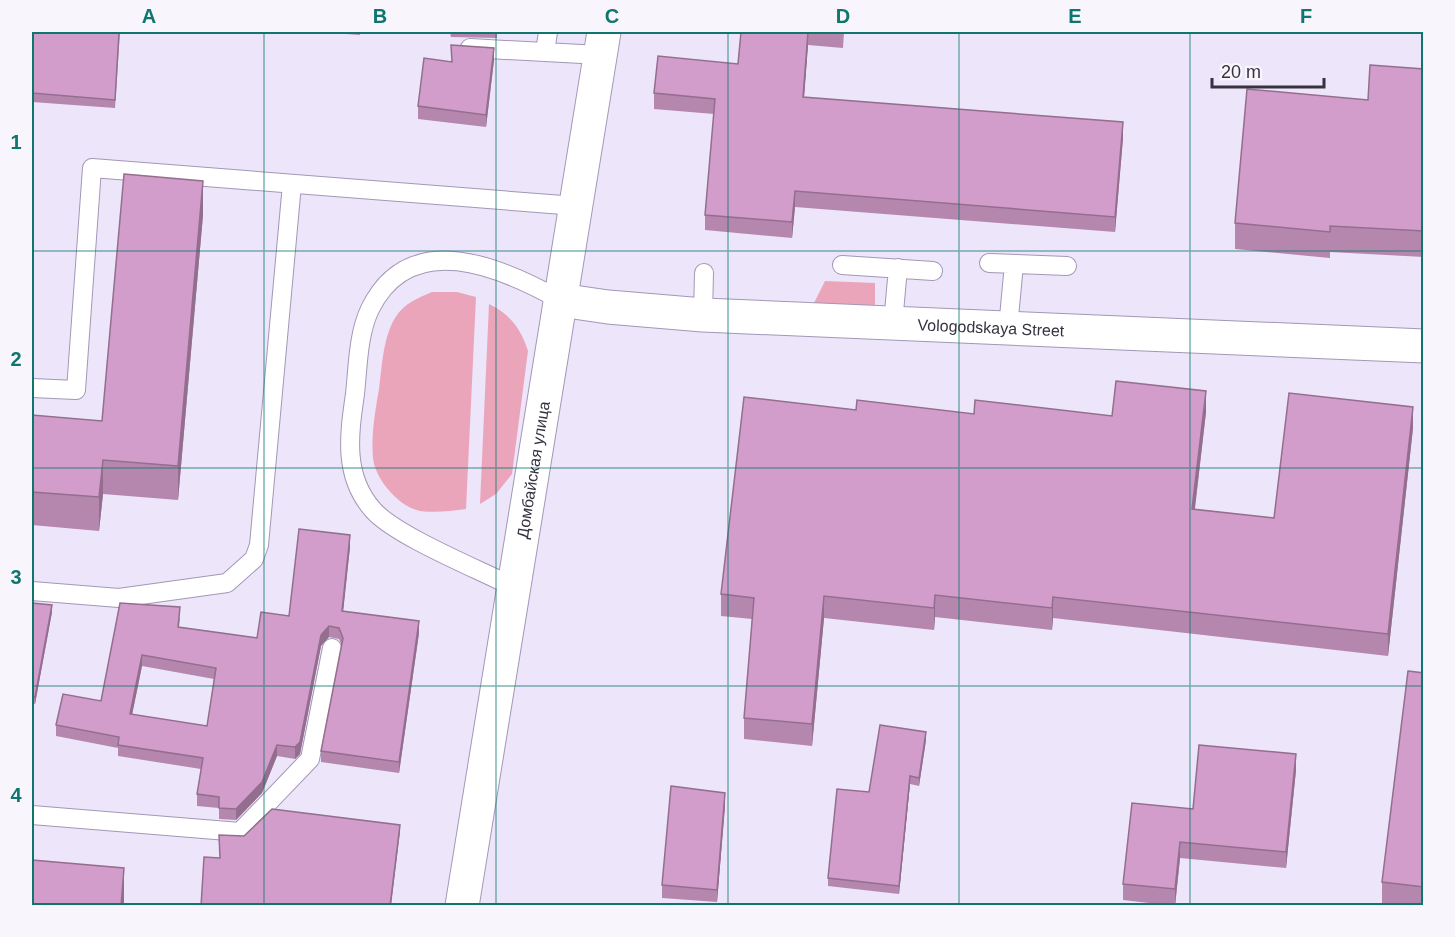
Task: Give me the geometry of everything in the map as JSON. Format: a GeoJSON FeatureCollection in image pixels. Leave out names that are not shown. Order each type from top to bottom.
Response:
{"type":"FeatureCollection","features":[{"type":"Feature","properties":{"kind":"street","name":"Домбайская улица"},"geometry":{"type":"LineString","coordinates":[[463,902],[602,43]]}},
{"type":"Feature","properties":{"kind":"street","name":"Vologodskaya Street"},"geometry":{"type":"LineString","coordinates":[[560,300],[608,307],[703,315],[1424,346]]}},
{"type":"Feature","properties":{"kind":"lane"},"geometry":{"type":"LineString","coordinates":[[545,52],[548,32]]}},
{"type":"Feature","properties":{"kind":"lane"},"geometry":{"type":"LineString","coordinates":[[454,47],[545,52],[602,43]]}},
{"type":"Feature","properties":{"kind":"lane"},"geometry":{"type":"LineString","coordinates":[[32,388],[76,390],[92,168],[576,206]]}},
{"type":"Feature","properties":{"kind":"lane"},"geometry":{"type":"LineString","coordinates":[[32,591],[119,598],[227,583],[254,559],[259,545],[292,184]]}},
{"type":"Feature","properties":{"kind":"lane"},"geometry":{"type":"LineString","coordinates":[[513,586],[396,528],[374,512],[361,493],[351,471],[349,440],[361,342],[369,311],[384,285],[411,266],[440,260],[475,263],[521,278],[560,300]]}},
{"type":"Feature","properties":{"kind":"lane"},"geometry":{"type":"LineString","coordinates":[[989,263],[1067,266]]}},
{"type":"Feature","properties":{"kind":"lane"},"geometry":{"type":"LineString","coordinates":[[1008,328],[1014,264]]}},
{"type":"Feature","properties":{"kind":"lane"},"geometry":{"type":"LineString","coordinates":[[842,265],[933,271]]}},
{"type":"Feature","properties":{"kind":"lane"},"geometry":{"type":"LineString","coordinates":[[893,323],[898,268]]}},
{"type":"Feature","properties":{"kind":"lane"},"geometry":{"type":"LineString","coordinates":[[703,315],[704,273]]}},
{"type":"Feature","properties":{"kind":"lane"},"geometry":{"type":"LineString","coordinates":[[32,815],[240,832],[310,759],[332,648]]}},
{"type":"Feature","properties":{"kind":"shaded area"},"geometry":{"type":"Polygon","coordinates":[[[825,281],[875,283],[875,306],[814,303],[825,281]]]}},
{"type":"Feature","properties":{"kind":"shaded area"},"geometry":{"type":"Polygon","coordinates":[[[432,292],[457,292],[476,297],[466,509],[437,512],[420,511],[396,498],[378,475],[373,458],[374,424],[382,362],[391,326],[407,305],[432,292]]]}},
{"type":"Feature","properties":{"kind":"shaded area"},"geometry":{"type":"Polygon","coordinates":[[[489,304],[503,312],[514,323],[528,351],[512,474],[496,494],[480,504],[489,304]]]}},
{"type":"Feature","properties":{"kind":"building"},"geometry":{"type":"Polygon","coordinates":[[[32,32],[119,32],[115,100],[32,93],[32,32]]]}},
{"type":"Feature","properties":{"kind":"building"},"geometry":{"type":"Polygon","coordinates":[[[741,32],[808,32],[803,97],[1123,122],[1115,217],[795,191],[792,222],[705,215],[715,99],[654,93],[658,56],[738,64],[741,32]]]}},
{"type":"Feature","properties":{"kind":"building"},"geometry":{"type":"Polygon","coordinates":[[[451,45],[494,48],[486,115],[418,106],[424,58],[452,62],[451,45]]]}},
{"type":"Feature","properties":{"kind":"building"},"geometry":{"type":"Polygon","coordinates":[[[1370,65],[1424,69],[1424,231],[1330,226],[1330,232],[1235,223],[1247,89],[1368,100],[1370,65]]]}},
{"type":"Feature","properties":{"kind":"building"},"geometry":{"type":"Polygon","coordinates":[[[124,174],[203,181],[178,466],[103,460],[99,497],[32,492],[32,415],[102,421],[124,174]]]}},
{"type":"Feature","properties":{"kind":"building"},"geometry":{"type":"Polygon","coordinates":[[[1116,381],[1206,391],[1192,509],[1274,518],[1289,393],[1413,407],[1388,634],[1053,597],[1052,608],[935,595],[934,608],[824,596],[812,724],[744,718],[754,598],[721,594],[744,397],[856,410],[857,400],[974,414],[975,400],[1112,416],[1116,381]]]}},
{"type":"Feature","properties":{"kind":"building"},"geometry":{"type":"Polygon","coordinates":[[[299,529],[350,535],[342,611],[419,621],[399,762],[321,751],[343,638],[339,628],[329,626],[321,635],[300,742],[295,747],[277,745],[262,782],[236,809],[219,808],[219,797],[197,794],[203,758],[118,745],[119,737],[56,725],[63,694],[101,701],[120,603],[180,607],[178,627],[257,638],[261,612],[289,616],[299,529]],[[142,655],[130,714],[207,726],[216,668],[142,655]]]}},
{"type":"Feature","properties":{"kind":"building"},"geometry":{"type":"Polygon","coordinates":[[[32,603],[52,605],[35,697],[32,697],[32,603]]]}},
{"type":"Feature","properties":{"kind":"building"},"geometry":{"type":"Polygon","coordinates":[[[1408,671],[1424,673],[1424,887],[1382,882],[1408,671]]]}},
{"type":"Feature","properties":{"kind":"building"},"geometry":{"type":"Polygon","coordinates":[[[880,725],[926,732],[919,778],[910,776],[899,886],[828,878],[837,789],[869,792],[880,725]]]}},
{"type":"Feature","properties":{"kind":"building"},"geometry":{"type":"Polygon","coordinates":[[[1199,745],[1296,754],[1286,852],[1180,842],[1175,889],[1123,884],[1132,803],[1193,809],[1199,745]]]}},
{"type":"Feature","properties":{"kind":"building"},"geometry":{"type":"Polygon","coordinates":[[[671,786],[725,793],[717,890],[662,885],[671,786]]]}},
{"type":"Feature","properties":{"kind":"building"},"geometry":{"type":"Polygon","coordinates":[[[272,809],[400,825],[390,906],[201,906],[204,857],[220,858],[219,835],[244,836],[272,809]]]}},
{"type":"Feature","properties":{"kind":"building"},"geometry":{"type":"Polygon","coordinates":[[[32,860],[124,868],[121,906],[32,906],[32,860]]]}}]}
